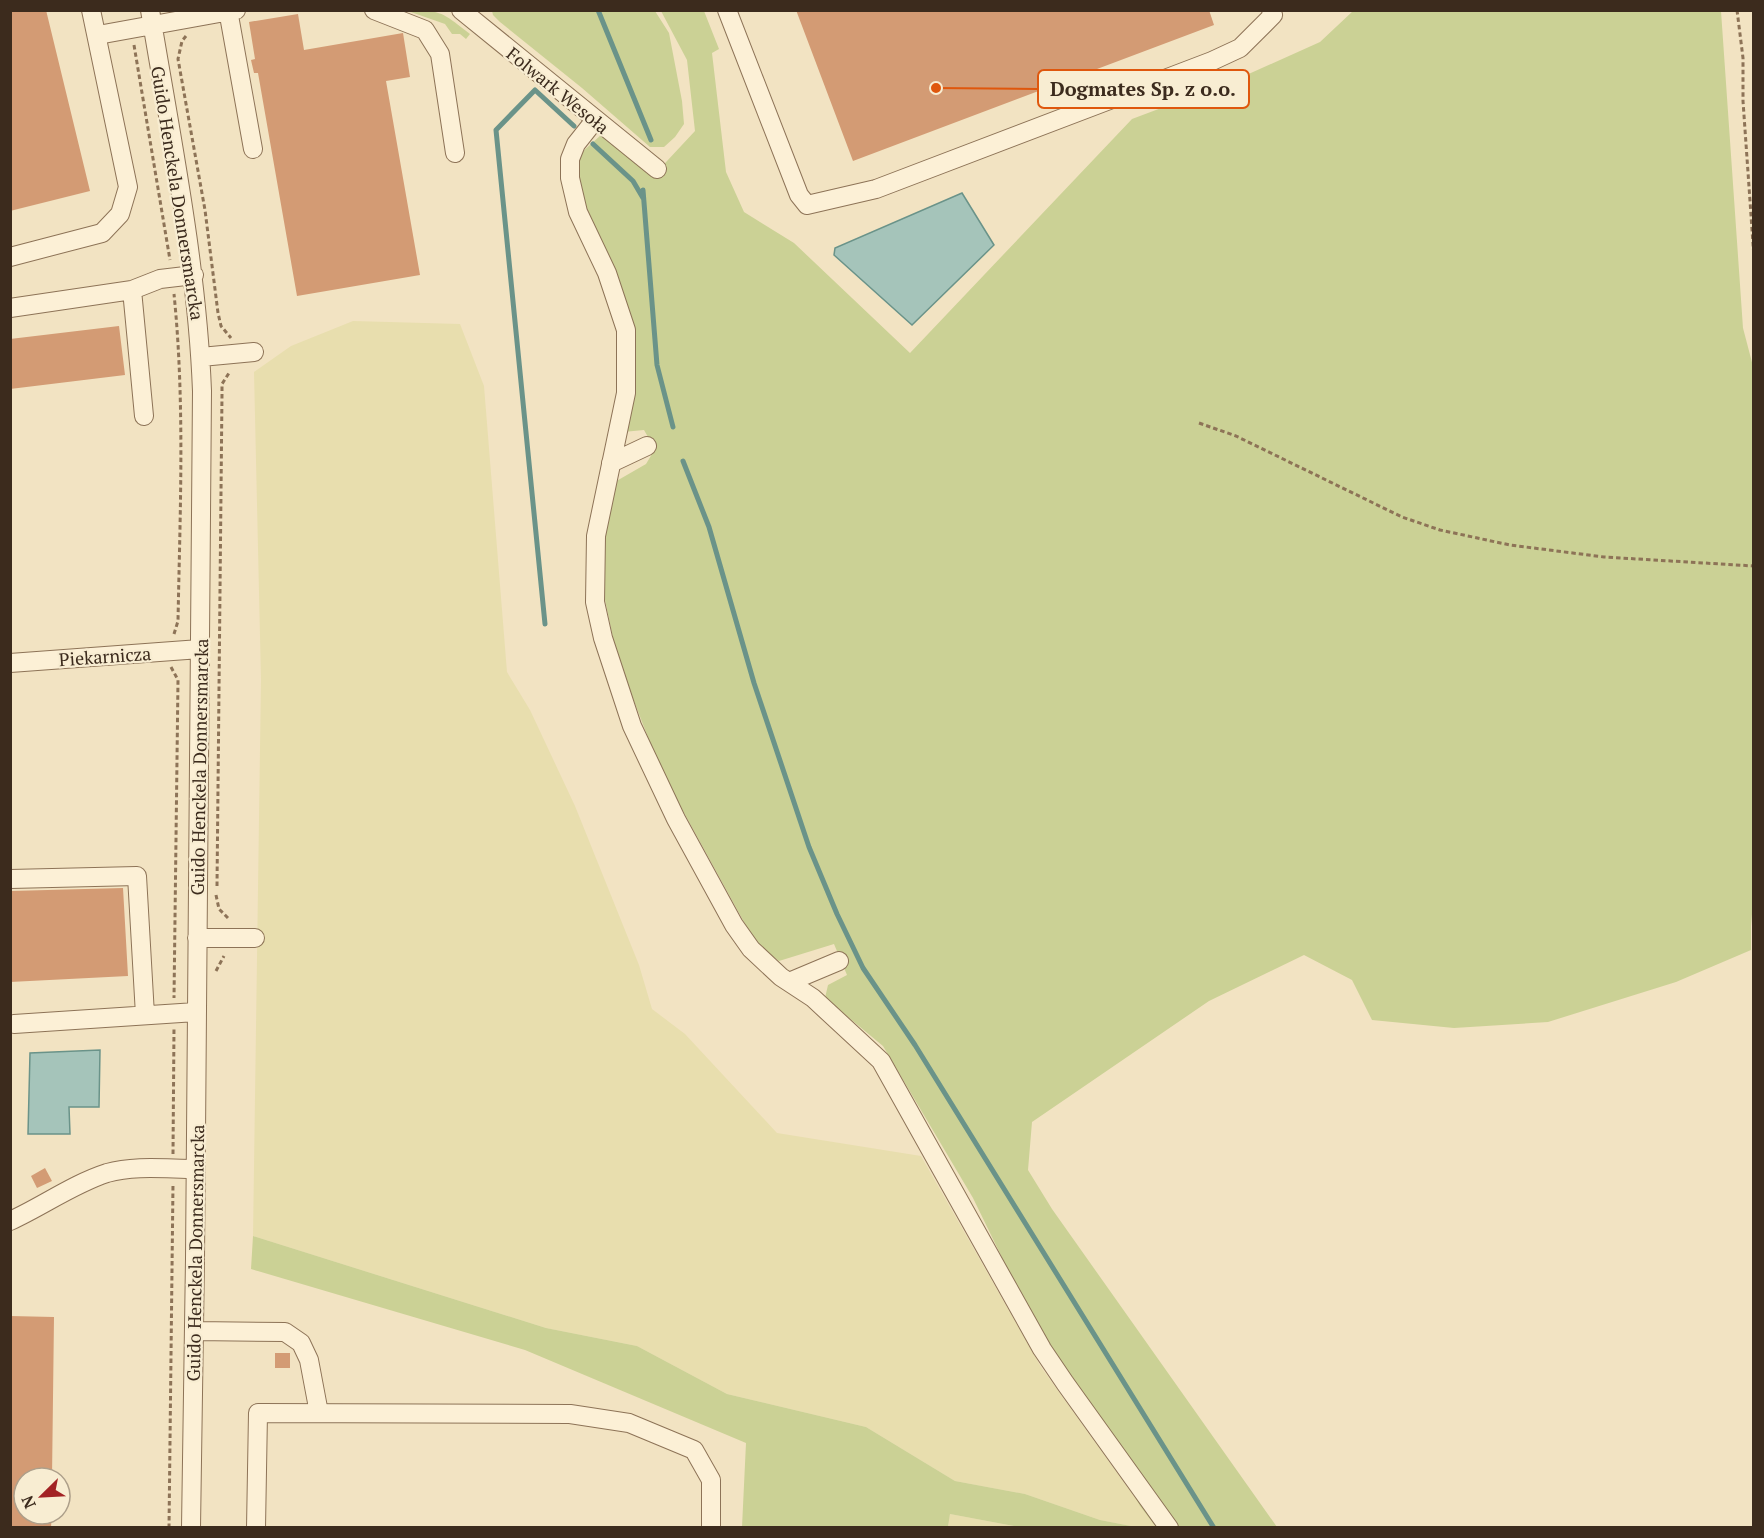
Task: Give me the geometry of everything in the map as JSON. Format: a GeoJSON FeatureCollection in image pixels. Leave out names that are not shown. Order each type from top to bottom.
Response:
{"type":"FeatureCollection","features":[{"type":"Feature","properties":{"kind":"street"},"geometry":{"type":"LineString","coordinates":[[10,256],[102,233],[120,214],[128,187],[91,10]]}},
{"type":"Feature","properties":{"kind":"street"},"geometry":{"type":"LineString","coordinates":[[374,10],[425,30],[440,54],[455,153]]}},
{"type":"Feature","properties":{"kind":"street"},"geometry":{"type":"LineString","coordinates":[[728,10],[799,195],[807,204],[876,189],[1212,61],[1240,48],[1273,15],[1271,10]]}},
{"type":"Feature","properties":{"kind":"street"},"geometry":{"type":"LineString","coordinates":[[98,36],[132,29],[151,18],[231,11],[253,149]]}},
{"type":"Feature","properties":{"kind":"street","name":"Folwark Wesoła"},"geometry":{"type":"LineString","coordinates":[[467,12],[657,169]]}},
{"type":"Feature","properties":{"kind":"street","name":"Guido Henckela Donnersmarcka"},"geometry":{"type":"LineString","coordinates":[[151,18],[185,211],[194,275],[201,357],[195,1331],[191,1527]]}},
{"type":"Feature","properties":{"kind":"street"},"geometry":{"type":"LineString","coordinates":[[595,120],[576,144],[570,159],[570,178],[578,212],[607,273],[626,330],[626,393],[596,536],[595,602],[603,638],[632,726],[676,819],[734,924],[758,956],[789,982],[813,998],[881,1061],[1042,1349],[1169,1527]]}},
{"type":"Feature","properties":{"kind":"street"},"geometry":{"type":"LineString","coordinates":[[10,308],[132,290],[160,279],[194,275]]}},
{"type":"Feature","properties":{"kind":"street"},"geometry":{"type":"LineString","coordinates":[[132,290],[144,416]]}},
{"type":"Feature","properties":{"kind":"street"},"geometry":{"type":"LineString","coordinates":[[201,357],[254,352]]}},
{"type":"Feature","properties":{"kind":"street"},"geometry":{"type":"LineString","coordinates":[[611,463],[647,446]]}},
{"type":"Feature","properties":{"kind":"street","name":"Piekarnicza"},"geometry":{"type":"LineString","coordinates":[[10,663],[200,650]]}},
{"type":"Feature","properties":{"kind":"street"},"geometry":{"type":"LineString","coordinates":[[10,879],[137,876],[145,1015]]}},
{"type":"Feature","properties":{"kind":"street"},"geometry":{"type":"LineString","coordinates":[[197,938],[255,938]]}},
{"type":"Feature","properties":{"kind":"street"},"geometry":{"type":"LineString","coordinates":[[789,982],[838,961]]}},
{"type":"Feature","properties":{"kind":"street"},"geometry":{"type":"LineString","coordinates":[[14,1024],[196,1012]]}},
{"type":"Feature","properties":{"kind":"street"},"geometry":{"type":"LineString","coordinates":[[10,1221],[107,1173],[128,1170],[196,1169]]}},
{"type":"Feature","properties":{"kind":"street"},"geometry":{"type":"LineString","coordinates":[[195,1331],[285,1332],[301,1343],[309,1360],[319,1413]]}},
{"type":"Feature","properties":{"kind":"street"},"geometry":{"type":"LineString","coordinates":[[256,1527],[258,1413],[570,1414],[629,1423],[694,1450],[711,1480],[711,1527]]}},
{"type":"Feature","properties":{"kind":"path"},"geometry":{"type":"LineString","coordinates":[[1737,10],[1743,58],[1743,101],[1754,258]]}},
{"type":"Feature","properties":{"kind":"path"},"geometry":{"type":"LineString","coordinates":[[132,29],[168,236],[180,359],[178,621],[172,639]]}},
{"type":"Feature","properties":{"kind":"path"},"geometry":{"type":"LineString","coordinates":[[1199,423],[1236,436],[1402,518],[1440,530],[1510,545],[1604,557],[1754,566]]}},
{"type":"Feature","properties":{"kind":"path"},"geometry":{"type":"LineString","coordinates":[[170,1527],[178,680],[171,667]]}},
{"type":"Feature","properties":{"kind":"shaded area"},"geometry":{"type":"Polygon","coordinates":[[[353,321],[460,324],[484,386],[507,672],[530,710],[575,806],[639,965],[652,1009],[685,1034],[777,1133],[921,1156],[1041,1367],[1156,1527],[1136,1527],[1100,1520],[1025,1494],[955,1481],[866,1427],[727,1394],[637,1346],[546,1328],[253,1236],[261,680],[254,372],[291,346],[353,321]]]}},
{"type":"Feature","properties":{"kind":"shaded area"},"geometry":{"type":"Polygon","coordinates":[[[950,1514],[1019,1527],[948,1528],[950,1514]]]}},
{"type":"Feature","properties":{"kind":"green space"},"geometry":{"type":"Polygon","coordinates":[[[408,11],[429,11],[442,14],[470,34],[466,39],[460,34],[452,34],[445,24],[408,11]]]}},
{"type":"Feature","properties":{"kind":"green space"},"geometry":{"type":"Polygon","coordinates":[[[492,11],[655,11],[669,33],[684,124],[664,147],[650,147],[500,22],[492,11]]]}},
{"type":"Feature","properties":{"kind":"green space"},"geometry":{"type":"Polygon","coordinates":[[[661,11],[704,11],[719,49],[712,53],[726,172],[744,212],[794,243],[910,353],[1132,119],[1233,81],[1320,42],[1353,11],[1721,11],[1743,328],[1754,370],[1754,890],[1751,950],[1676,982],[1548,1022],[1454,1028],[1372,1020],[1352,980],[1304,955],[1209,1001],[1032,1122],[1028,1170],[1052,1209],[1277,1527],[1156,1527],[1140,1506],[1010,1274],[973,1198],[883,1046],[825,998],[828,985],[847,975],[834,944],[779,961],[756,944],[661,771],[617,657],[605,600],[602,548],[613,483],[646,464],[655,449],[644,430],[623,432],[635,355],[619,283],[584,208],[577,179],[580,154],[601,135],[653,176],[695,131],[687,60],[661,11]]]}},
{"type":"Feature","properties":{"kind":"green space"},"geometry":{"type":"Polygon","coordinates":[[[253,1236],[546,1328],[637,1346],[727,1394],[866,1427],[955,1481],[1025,1494],[1100,1520],[1136,1527],[1019,1527],[950,1514],[948,1527],[742,1527],[746,1443],[525,1350],[251,1269],[253,1236]]]}},
{"type":"Feature","properties":{"kind":"water"},"geometry":{"type":"Polygon","coordinates":[[[962,193],[994,245],[912,325],[834,255],[835,248],[962,193]]]}},
{"type":"Feature","properties":{"kind":"water"},"geometry":{"type":"Polygon","coordinates":[[[100,1050],[99,1107],[69,1107],[70,1134],[28,1134],[30,1053],[100,1050]]]}},
{"type":"Feature","properties":{"kind":"building"},"geometry":{"type":"Polygon","coordinates":[[[10,10],[46,10],[90,191],[10,211],[10,10]]]}},
{"type":"Feature","properties":{"kind":"building"},"geometry":{"type":"Polygon","coordinates":[[[796,10],[1209,10],[1214,25],[853,161],[796,10]]]}},
{"type":"Feature","properties":{"kind":"building"},"geometry":{"type":"Polygon","coordinates":[[[298,14],[304,50],[403,33],[410,77],[386,81],[420,275],[297,296],[258,73],[254,73],[251,60],[255,59],[249,22],[298,14]]]}},
{"type":"Feature","properties":{"kind":"building"},"geometry":{"type":"Polygon","coordinates":[[[119,326],[125,375],[10,389],[10,339],[119,326]]]}},
{"type":"Feature","properties":{"kind":"building"},"geometry":{"type":"Polygon","coordinates":[[[123,888],[128,976],[10,982],[10,891],[123,888]]]}},
{"type":"Feature","properties":{"kind":"building"},"geometry":{"type":"Polygon","coordinates":[[[45,1168],[52,1181],[37,1188],[31,1176],[45,1168]]]}},
{"type":"Feature","properties":{"kind":"building"},"geometry":{"type":"Polygon","coordinates":[[[10,1316],[54,1317],[52,1466],[12,1466],[12,1526],[51,1527],[10,1527],[10,1316]]]}},
{"type":"Feature","properties":{"kind":"building"},"geometry":{"type":"Polygon","coordinates":[[[275,1353],[290,1353],[290,1368],[275,1368],[275,1353]]]}},
{"type":"Feature","properties":{"kind":"waterway"},"geometry":{"type":"LineString","coordinates":[[598,10],[651,140]]}},
{"type":"Feature","properties":{"kind":"waterway"},"geometry":{"type":"LineString","coordinates":[[545,624],[496,130],[535,90],[574,126]]}},
{"type":"Feature","properties":{"kind":"waterway"},"geometry":{"type":"LineString","coordinates":[[593,144],[633,181],[643,198]]}},
{"type":"Feature","properties":{"kind":"waterway"},"geometry":{"type":"LineString","coordinates":[[643,190],[657,365],[673,427]]}},
{"type":"Feature","properties":{"kind":"waterway"},"geometry":{"type":"LineString","coordinates":[[683,461],[709,527],[754,683],[809,847],[863,968],[915,1045],[1214,1528]]}},
{"type":"Feature","properties":{"kind":"place","name":"Dogmates Sp. z o.o."},"geometry":{"type":"Point","coordinates":[936,88]}}]}
